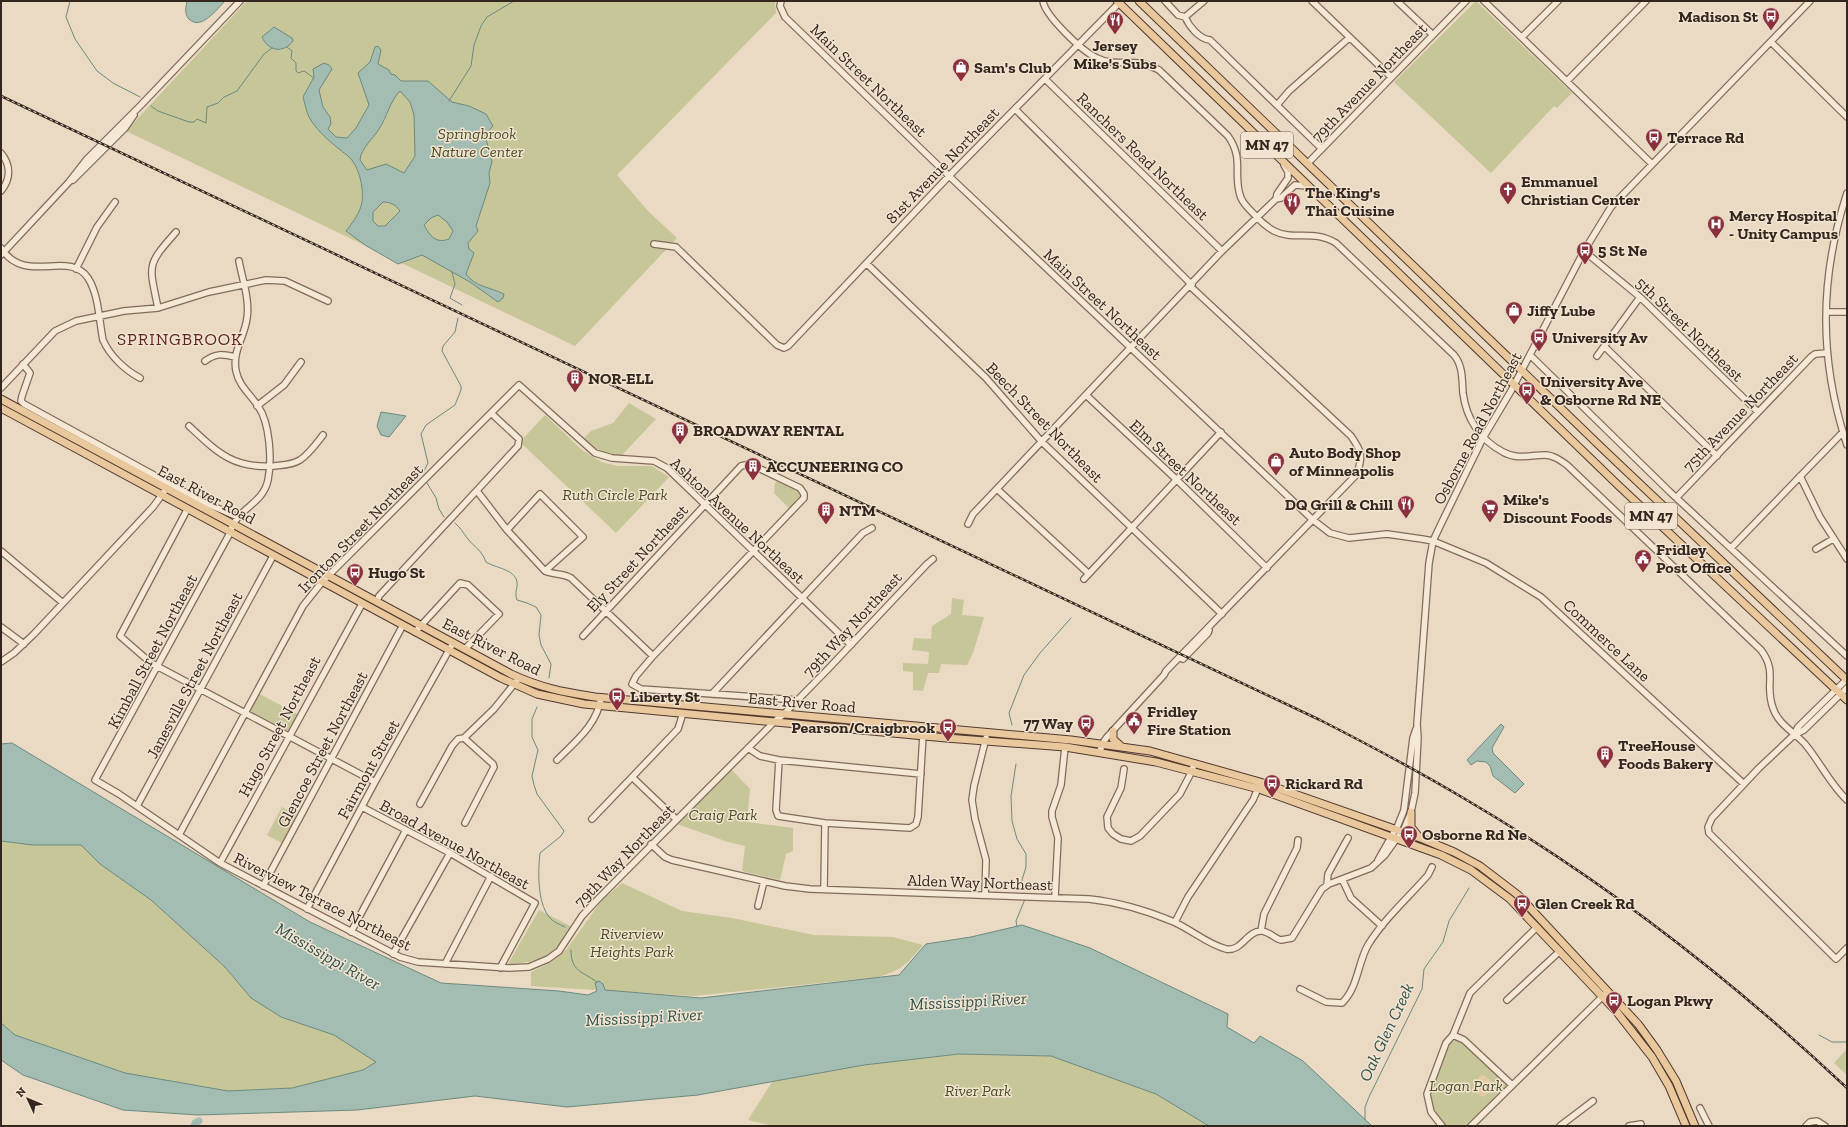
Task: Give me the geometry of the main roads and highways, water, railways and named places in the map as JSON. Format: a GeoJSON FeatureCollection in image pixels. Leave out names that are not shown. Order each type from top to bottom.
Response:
{"type":"FeatureCollection","features":[{"type":"Feature","properties":{"kind":"main road","name":"MN 47"},"geometry":{"type":"LineString","coordinates":[[1139,1],[1522,370],[1847,680]]}},
{"type":"Feature","properties":{"kind":"main road","name":"MN 47"},"geometry":{"type":"LineString","coordinates":[[1119,2],[1619,486],[1847,700]]}},
{"type":"Feature","properties":{"kind":"main road","name":"East River Road"},"geometry":{"type":"LineString","coordinates":[[1,399],[519,678],[554,691],[601,698],[986,732],[1101,748],[1259,789],[1441,855],[1471,870],[1505,894],[1628,1024],[1652,1057],[1669,1086],[1686,1126]]}},
{"type":"Feature","properties":{"kind":"main road","name":"East River Road"},"geometry":{"type":"LineString","coordinates":[[1,408],[448,650],[513,684],[558,700],[600,706],[923,735],[1064,747],[1122,747],[1150,751],[1260,782],[1423,839],[1466,858],[1502,881],[1540,918],[1638,1024],[1676,1081],[1695,1126]]}},
{"type":"Feature","properties":{"kind":"main road"},"geometry":{"type":"LineString","coordinates":[[1113,731],[1113,739],[1122,747]]}},
{"type":"Feature","properties":{"kind":"main road"},"geometry":{"type":"LineString","coordinates":[[1411,812],[1411,827],[1423,839]]}},
{"type":"Feature","properties":{"kind":"water"},"geometry":{"type":"Polygon","coordinates":[[[187,1],[225,1],[204,21],[194,22],[186,15],[187,1]]]}},
{"type":"Feature","properties":{"kind":"water"},"geometry":{"type":"Polygon","coordinates":[[[274,27],[292,38],[293,41],[285,48],[272,48],[262,37],[274,27]]]}},
{"type":"Feature","properties":{"kind":"water"},"geometry":{"type":"Polygon","coordinates":[[[378,46],[381,50],[378,64],[389,70],[391,74],[395,75],[401,81],[428,81],[452,102],[469,106],[486,114],[493,126],[485,135],[492,162],[489,173],[490,183],[476,226],[478,231],[468,243],[469,249],[474,253],[466,274],[474,282],[504,294],[503,298],[498,302],[470,282],[422,255],[398,264],[365,245],[346,231],[360,210],[362,190],[360,177],[352,160],[327,138],[313,123],[308,115],[303,97],[314,77],[313,69],[324,63],[329,65],[332,69],[319,90],[323,107],[330,117],[331,124],[328,129],[336,137],[347,138],[356,128],[369,105],[358,73],[370,62],[375,47],[378,46]],[[400,91],[394,99],[379,129],[361,156],[360,160],[367,170],[386,164],[404,173],[415,156],[414,115],[410,102],[400,91]],[[383,202],[373,212],[373,221],[378,226],[385,226],[400,211],[393,204],[383,202]],[[438,215],[431,218],[424,225],[431,236],[437,240],[449,239],[453,231],[447,222],[438,215]]]}},
{"type":"Feature","properties":{"kind":"water"},"geometry":{"type":"Polygon","coordinates":[[[381,412],[406,416],[389,437],[381,435],[377,426],[381,412]]]}},
{"type":"Feature","properties":{"kind":"water"},"geometry":{"type":"Polygon","coordinates":[[[1501,724],[1504,727],[1492,748],[1493,753],[1524,784],[1515,793],[1493,776],[1490,766],[1486,762],[1477,761],[1471,765],[1467,760],[1501,724]]]}},
{"type":"Feature","properties":{"kind":"water","name":"Mississippi River"},"geometry":{"type":"Polygon","coordinates":[[[12,743],[310,922],[441,983],[559,991],[588,995],[597,991],[595,983],[599,981],[603,984],[605,990],[701,998],[899,975],[926,944],[971,937],[1022,925],[1090,948],[1228,1014],[1227,1027],[1254,1043],[1260,1036],[1303,1061],[1372,1126],[1209,1126],[1156,1094],[1051,1056],[959,1054],[864,1065],[698,1095],[567,1107],[475,1096],[357,1110],[198,1115],[123,1110],[23,1075],[1,1060],[1,1023],[15,1035],[125,1073],[228,1091],[292,1088],[363,1070],[376,1062],[334,1035],[281,1017],[251,998],[225,967],[151,900],[100,864],[81,845],[33,845],[1,841],[1,744],[12,743]]]}},
{"type":"Feature","properties":{"kind":"waterway"},"geometry":{"type":"LineString","coordinates":[[70,1],[66,17],[75,39],[97,71],[113,83],[140,97]]}},
{"type":"Feature","properties":{"kind":"waterway"},"geometry":{"type":"LineString","coordinates":[[449,101],[471,66],[474,45],[481,26],[487,17],[514,1]]}},
{"type":"Feature","properties":{"kind":"waterway"},"geometry":{"type":"LineString","coordinates":[[287,47],[292,51],[291,58],[296,63],[296,71],[298,73],[304,71],[314,78]]}},
{"type":"Feature","properties":{"kind":"waterway"},"geometry":{"type":"LineString","coordinates":[[151,106],[158,111],[189,122],[194,122],[197,119],[206,123],[207,107],[218,103],[224,97],[237,91],[264,54],[272,48]]}},
{"type":"Feature","properties":{"kind":"waterway"},"geometry":{"type":"LineString","coordinates":[[452,272],[455,284],[450,298],[462,305]]}},
{"type":"Feature","properties":{"kind":"waterway"},"geometry":{"type":"LineString","coordinates":[[423,473],[428,463],[421,434],[426,425],[455,405],[461,390],[461,386],[442,351],[443,346],[455,332],[458,318]]}},
{"type":"Feature","properties":{"kind":"waterway"},"geometry":{"type":"LineString","coordinates":[[427,483],[436,498],[439,509],[444,517]]}},
{"type":"Feature","properties":{"kind":"waterway"},"geometry":{"type":"LineString","coordinates":[[455,523],[480,551],[486,562],[513,574],[517,582],[517,600],[536,607],[541,615],[539,635],[541,645],[551,664],[549,678]]}},
{"type":"Feature","properties":{"kind":"waterway"},"geometry":{"type":"LineString","coordinates":[[1012,725],[1009,713],[1024,675],[1040,653],[1071,618]]}},
{"type":"Feature","properties":{"kind":"waterway"},"geometry":{"type":"LineString","coordinates":[[537,707],[532,719],[532,737],[538,750],[532,776],[537,794],[564,831],[561,836],[540,853],[540,894],[542,903],[549,917],[554,922],[565,927]]}},
{"type":"Feature","properties":{"kind":"waterway"},"geometry":{"type":"LineString","coordinates":[[1016,764],[1011,796],[1012,821],[1017,839],[1026,854],[1026,867],[1022,880],[1025,889]]}},
{"type":"Feature","properties":{"kind":"waterway","name":"Oak Glen Creek"},"geometry":{"type":"LineString","coordinates":[[1365,1120],[1365,1107],[1369,1097],[1422,989],[1424,969],[1443,942],[1449,921],[1469,888]]}},
{"type":"Feature","properties":{"kind":"waterway"},"geometry":{"type":"LineString","coordinates":[[1017,927],[1016,921],[1025,899]]}},
{"type":"Feature","properties":{"kind":"waterway"},"geometry":{"type":"LineString","coordinates":[[571,950],[575,967],[597,982]]}},
{"type":"Feature","properties":{"kind":"waterway"},"geometry":{"type":"LineString","coordinates":[[1819,1035],[1832,1042],[1847,1042]]}},
{"type":"Feature","properties":{"kind":"waterway"},"geometry":{"type":"LineString","coordinates":[[194,1126],[195,1123],[199,1121]]}},
{"type":"Feature","properties":{"kind":"railway"},"geometry":{"type":"LineString","coordinates":[[1,96],[1320,720],[1393,758],[1516,830],[1616,897],[1664,933],[1757,1008],[1803,1047],[1847,1088]]}},
{"type":"Feature","properties":{"kind":"place","name":"Madison St"},"geometry":{"type":"Point","coordinates":[1771,31]}},
{"type":"Feature","properties":{"kind":"place","name":"Jersey Mike's Subs"},"geometry":{"type":"Point","coordinates":[1115,35]}},
{"type":"Feature","properties":{"kind":"place","name":"Sam's Club"},"geometry":{"type":"Point","coordinates":[961,82]}},
{"type":"Feature","properties":{"kind":"place","name":"Terrace Rd"},"geometry":{"type":"Point","coordinates":[1654,152]}},
{"type":"Feature","properties":{"kind":"place","name":"Emmanuel Christian Center"},"geometry":{"type":"Point","coordinates":[1508,205]}},
{"type":"Feature","properties":{"kind":"place","name":"The King's Thai Cuisine"},"geometry":{"type":"Point","coordinates":[1292,216]}},
{"type":"Feature","properties":{"kind":"place","name":"Mercy Hospital - Unity Campus"},"geometry":{"type":"Point","coordinates":[1716,239]}},
{"type":"Feature","properties":{"kind":"place","name":"5 St Ne"},"geometry":{"type":"Point","coordinates":[1585,265]}},
{"type":"Feature","properties":{"kind":"place","name":"Jiffy Lube"},"geometry":{"type":"Point","coordinates":[1514,325]}},
{"type":"Feature","properties":{"kind":"place","name":"University Av"},"geometry":{"type":"Point","coordinates":[1539,352]}},
{"type":"Feature","properties":{"kind":"place","name":"NOR-ELL"},"geometry":{"type":"Point","coordinates":[575,393]}},
{"type":"Feature","properties":{"kind":"place","name":"University Ave & Osborne Rd NE"},"geometry":{"type":"Point","coordinates":[1527,405]}},
{"type":"Feature","properties":{"kind":"place","name":"BROADWAY RENTAL"},"geometry":{"type":"Point","coordinates":[680,445]}},
{"type":"Feature","properties":{"kind":"place","name":"Auto Body Shop of Minneapolis"},"geometry":{"type":"Point","coordinates":[1276,476]}},
{"type":"Feature","properties":{"kind":"place","name":"ACCUNEERING CO"},"geometry":{"type":"Point","coordinates":[753,481]}},
{"type":"Feature","properties":{"kind":"place","name":"DQ Grill & Chill"},"geometry":{"type":"Point","coordinates":[1406,519]}},
{"type":"Feature","properties":{"kind":"place","name":"Mike's Discount Foods"},"geometry":{"type":"Point","coordinates":[1490,523]}},
{"type":"Feature","properties":{"kind":"place","name":"NTM"},"geometry":{"type":"Point","coordinates":[826,525]}},
{"type":"Feature","properties":{"kind":"place","name":"Fridley Post Office"},"geometry":{"type":"Point","coordinates":[1643,573]}},
{"type":"Feature","properties":{"kind":"place","name":"Hugo St"},"geometry":{"type":"Point","coordinates":[355,587]}},
{"type":"Feature","properties":{"kind":"place","name":"Liberty St"},"geometry":{"type":"Point","coordinates":[617,711]}},
{"type":"Feature","properties":{"kind":"place","name":"Fridley Fire Station"},"geometry":{"type":"Point","coordinates":[1134,735]}},
{"type":"Feature","properties":{"kind":"place","name":"77 Way"},"geometry":{"type":"Point","coordinates":[1086,738]}},
{"type":"Feature","properties":{"kind":"place","name":"Pearson/Craigbrook"},"geometry":{"type":"Point","coordinates":[948,742]}},
{"type":"Feature","properties":{"kind":"place","name":"TreeHouse Foods Bakery"},"geometry":{"type":"Point","coordinates":[1605,769]}},
{"type":"Feature","properties":{"kind":"place","name":"Rickard Rd"},"geometry":{"type":"Point","coordinates":[1272,798]}},
{"type":"Feature","properties":{"kind":"place","name":"Osborne Rd Ne"},"geometry":{"type":"Point","coordinates":[1409,849]}},
{"type":"Feature","properties":{"kind":"place","name":"Glen Creek Rd"},"geometry":{"type":"Point","coordinates":[1522,918]}},
{"type":"Feature","properties":{"kind":"place","name":"Logan Pkwy"},"geometry":{"type":"Point","coordinates":[1614,1015]}},
{"type":"Feature","properties":{"kind":"district","name":"SPRINGBROOK"},"geometry":{"type":"Point","coordinates":[180,339]}},
{"type":"Feature","properties":{"kind":"park label","name":"Springbrook Nature Center"},"geometry":{"type":"Point","coordinates":[477,142]}},
{"type":"Feature","properties":{"kind":"park label","name":"Ruth Circle Park"},"geometry":{"type":"Point","coordinates":[615,494]}},
{"type":"Feature","properties":{"kind":"park label","name":"Craig Park"},"geometry":{"type":"Point","coordinates":[723,814]}},
{"type":"Feature","properties":{"kind":"park label","name":"Riverview Heights Park"},"geometry":{"type":"Point","coordinates":[632,942]}},
{"type":"Feature","properties":{"kind":"park label","name":"Logan Park"},"geometry":{"type":"Point","coordinates":[1466,1085]}},
{"type":"Feature","properties":{"kind":"park label","name":"River Park"},"geometry":{"type":"Point","coordinates":[978,1090]}}]}
